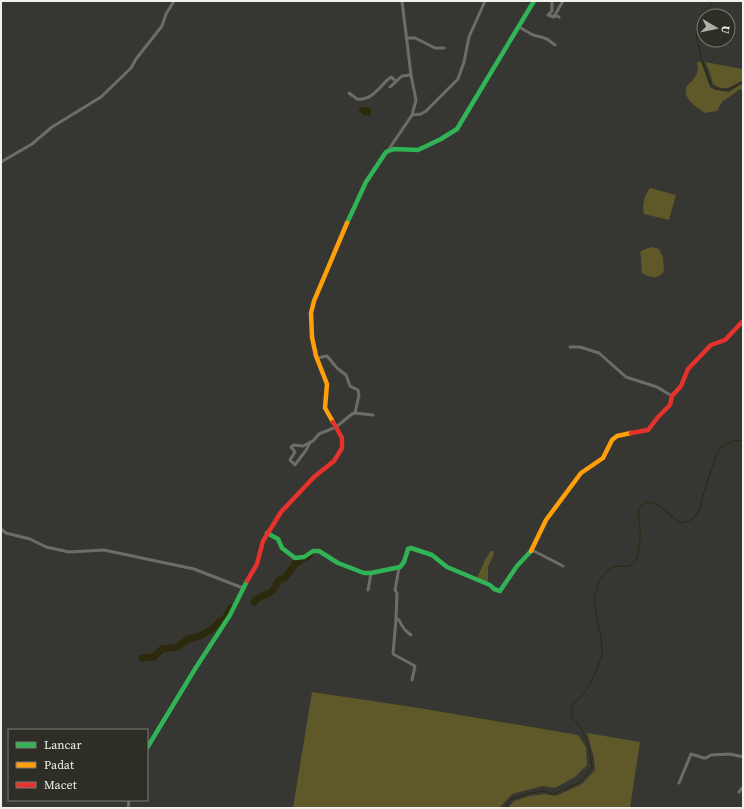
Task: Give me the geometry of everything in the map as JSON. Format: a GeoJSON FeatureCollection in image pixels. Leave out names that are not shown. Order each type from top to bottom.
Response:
{"type":"FeatureCollection","features":[{"type":"Feature","properties":{"kind":"street"},"geometry":{"type":"LineString","coordinates":[[1,162],[32,144],[52,128],[94,102],[107,92],[129,70],[136,59],[147,48],[162,26],[174,1]]}},
{"type":"Feature","properties":{"kind":"street"},"geometry":{"type":"LineString","coordinates":[[148,746],[230,615],[257,564],[267,533],[281,512],[314,477],[334,461],[342,448],[343,440],[328,416],[325,408],[327,384],[317,358],[312,337],[311,320],[314,301],[335,249],[366,182],[412,115],[416,100],[411,75],[402,1]]}},
{"type":"Feature","properties":{"kind":"street"},"geometry":{"type":"LineString","coordinates":[[412,115],[423,114],[426,112],[458,79],[464,62],[469,37],[485,1]]}},
{"type":"Feature","properties":{"kind":"street"},"geometry":{"type":"LineString","coordinates":[[386,152],[394,149],[418,150],[455,131],[534,1]]}},
{"type":"Feature","properties":{"kind":"street"},"geometry":{"type":"LineString","coordinates":[[552,1],[552,12],[548,16],[559,17]]}},
{"type":"Feature","properties":{"kind":"street"},"geometry":{"type":"LineString","coordinates":[[555,16],[563,1]]}},
{"type":"Feature","properties":{"kind":"street"},"geometry":{"type":"LineString","coordinates":[[519,27],[532,36],[542,37],[555,45]]}},
{"type":"Feature","properties":{"kind":"street"},"geometry":{"type":"LineString","coordinates":[[406,38],[419,40],[436,48],[444,48]]}},
{"type":"Feature","properties":{"kind":"street"},"geometry":{"type":"LineString","coordinates":[[390,87],[402,76],[411,75]]}},
{"type":"Feature","properties":{"kind":"street"},"geometry":{"type":"LineString","coordinates":[[349,93],[358,100],[377,92],[391,77],[396,81]]}},
{"type":"Feature","properties":{"kind":"street"},"geometry":{"type":"LineString","coordinates":[[412,680],[415,666],[393,654],[397,593],[395,590],[399,568],[402,565],[408,549],[411,548],[428,554],[453,570],[490,585],[494,589],[500,591],[517,566],[532,550],[546,520],[581,473],[591,465],[604,458],[612,440],[617,436],[648,430],[670,405],[672,396],[681,386],[688,369],[714,344],[725,340],[743,321]]}},
{"type":"Feature","properties":{"kind":"street"},"geometry":{"type":"LineString","coordinates":[[570,347],[580,347],[598,353],[626,377],[657,387],[672,396]]}},
{"type":"Feature","properties":{"kind":"street"},"geometry":{"type":"LineString","coordinates":[[317,358],[327,356],[330,358],[337,368],[346,375],[350,386],[358,390],[359,395],[356,413]]}},
{"type":"Feature","properties":{"kind":"street"},"geometry":{"type":"LineString","coordinates":[[310,442],[308,448],[303,452],[295,465],[290,460],[295,452],[291,447],[294,445],[303,446],[310,442],[314,440],[319,434],[336,427],[352,414],[373,415]]}},
{"type":"Feature","properties":{"kind":"street"},"geometry":{"type":"LineString","coordinates":[[1,529],[6,533],[30,539],[43,546],[69,552],[104,550],[194,569],[229,584],[243,588]]}},
{"type":"Feature","properties":{"kind":"street"},"geometry":{"type":"LineString","coordinates":[[267,533],[278,539],[278,544],[280,547],[295,558],[304,557],[313,551],[319,551],[341,565],[356,571],[371,573],[399,568]]}},
{"type":"Feature","properties":{"kind":"street"},"geometry":{"type":"LineString","coordinates":[[532,550],[563,566]]}},
{"type":"Feature","properties":{"kind":"street"},"geometry":{"type":"LineString","coordinates":[[368,590],[371,573]]}},
{"type":"Feature","properties":{"kind":"street"},"geometry":{"type":"LineString","coordinates":[[396,619],[399,620],[401,626],[411,635]]}},
{"type":"Feature","properties":{"kind":"street"},"geometry":{"type":"LineString","coordinates":[[679,783],[691,754],[704,758],[710,755],[730,754],[743,757]]}},
{"type":"Feature","properties":{"kind":"street"},"geometry":{"type":"LineString","coordinates":[[739,792],[743,787]]}},
{"type":"Feature","properties":{"kind":"shaded area"},"geometry":{"type":"Polygon","coordinates":[[[697,62],[701,62],[710,87],[715,90],[729,92],[743,83],[743,92],[740,89],[722,102],[717,111],[705,113],[691,102],[686,94],[687,85],[693,80],[698,70],[697,62]]]}},
{"type":"Feature","properties":{"kind":"shaded area"},"geometry":{"type":"Polygon","coordinates":[[[705,62],[743,69],[743,80],[728,88],[718,87],[713,84],[705,62]]]}},
{"type":"Feature","properties":{"kind":"shaded area"},"geometry":{"type":"Polygon","coordinates":[[[361,107],[368,107],[371,109],[371,115],[364,116],[358,109],[361,107]]]}},
{"type":"Feature","properties":{"kind":"shaded area"},"geometry":{"type":"Polygon","coordinates":[[[650,188],[676,195],[669,220],[644,214],[644,200],[650,188]]]}},
{"type":"Feature","properties":{"kind":"shaded area"},"geometry":{"type":"Polygon","coordinates":[[[653,247],[659,249],[663,257],[664,271],[657,277],[648,276],[642,273],[640,252],[653,247]]]}},
{"type":"Feature","properties":{"kind":"shaded area"},"geometry":{"type":"Polygon","coordinates":[[[491,551],[493,551],[494,554],[488,567],[488,580],[486,583],[477,578],[491,551]]]}},
{"type":"Feature","properties":{"kind":"shaded area"},"geometry":{"type":"Polygon","coordinates":[[[312,692],[419,708],[578,735],[586,747],[587,765],[575,777],[555,788],[543,786],[512,794],[499,808],[293,808],[312,692]]]}},
{"type":"Feature","properties":{"kind":"shaded area"},"geometry":{"type":"Polygon","coordinates":[[[587,733],[640,742],[630,808],[508,808],[514,801],[530,796],[544,794],[556,796],[582,784],[595,770],[594,758],[587,733]]]}},
{"type":"Feature","properties":{"kind":"waterway"},"geometry":{"type":"LineString","coordinates":[[714,1],[704,12],[696,33],[701,58],[711,85],[716,88],[720,90],[727,90],[743,82]]}},
{"type":"Feature","properties":{"kind":"waterway"},"geometry":{"type":"LineString","coordinates":[[505,808],[511,799],[544,791],[553,794],[579,783],[592,767],[587,742],[583,732],[572,717],[572,706],[584,694],[602,655],[595,607],[596,590],[599,582],[611,568],[629,566],[635,562],[640,542],[639,509],[641,506],[648,502],[658,505],[680,523],[687,522],[692,519],[696,516],[700,506],[718,451],[728,443],[743,440]]}},
{"type":"Feature","properties":{"kind":"waterway"},"geometry":{"type":"LineString","coordinates":[[254,602],[259,597],[271,592],[279,580],[285,578],[295,564],[309,555]]}},
{"type":"Feature","properties":{"kind":"waterway"},"geometry":{"type":"LineString","coordinates":[[142,658],[154,657],[162,649],[177,647],[188,639],[200,636],[225,619],[231,608]]}},
{"type":"Feature","properties":{"kind":"traffic: fast"},"geometry":{"type":"LineString","coordinates":[[347,223],[366,182],[386,152],[394,149],[418,150],[441,139],[457,129],[534,1]]}},
{"type":"Feature","properties":{"kind":"traffic: fast"},"geometry":{"type":"LineString","coordinates":[[267,533],[278,539],[282,548],[295,558],[304,557],[313,551],[319,551],[338,563],[364,573],[400,567],[404,562],[408,549],[411,548],[432,555],[447,567],[490,585],[494,589],[500,591],[517,566],[531,551]]}},
{"type":"Feature","properties":{"kind":"traffic: fast"},"geometry":{"type":"LineString","coordinates":[[148,746],[230,615],[247,581]]}},
{"type":"Feature","properties":{"kind":"traffic: slow"},"geometry":{"type":"LineString","coordinates":[[333,422],[325,408],[327,384],[316,356],[312,337],[311,313],[314,301],[347,223]]}},
{"type":"Feature","properties":{"kind":"traffic: slow"},"geometry":{"type":"LineString","coordinates":[[531,551],[546,520],[581,473],[603,458],[612,440],[617,436],[631,433]]}},
{"type":"Feature","properties":{"kind":"traffic: jam"},"geometry":{"type":"LineString","coordinates":[[631,433],[648,430],[670,405],[672,396],[681,386],[688,369],[711,345],[725,340],[743,321]]}},
{"type":"Feature","properties":{"kind":"traffic: jam"},"geometry":{"type":"LineString","coordinates":[[247,581],[257,564],[263,541],[281,512],[314,477],[334,461],[342,448],[342,438],[333,422]]}}]}
